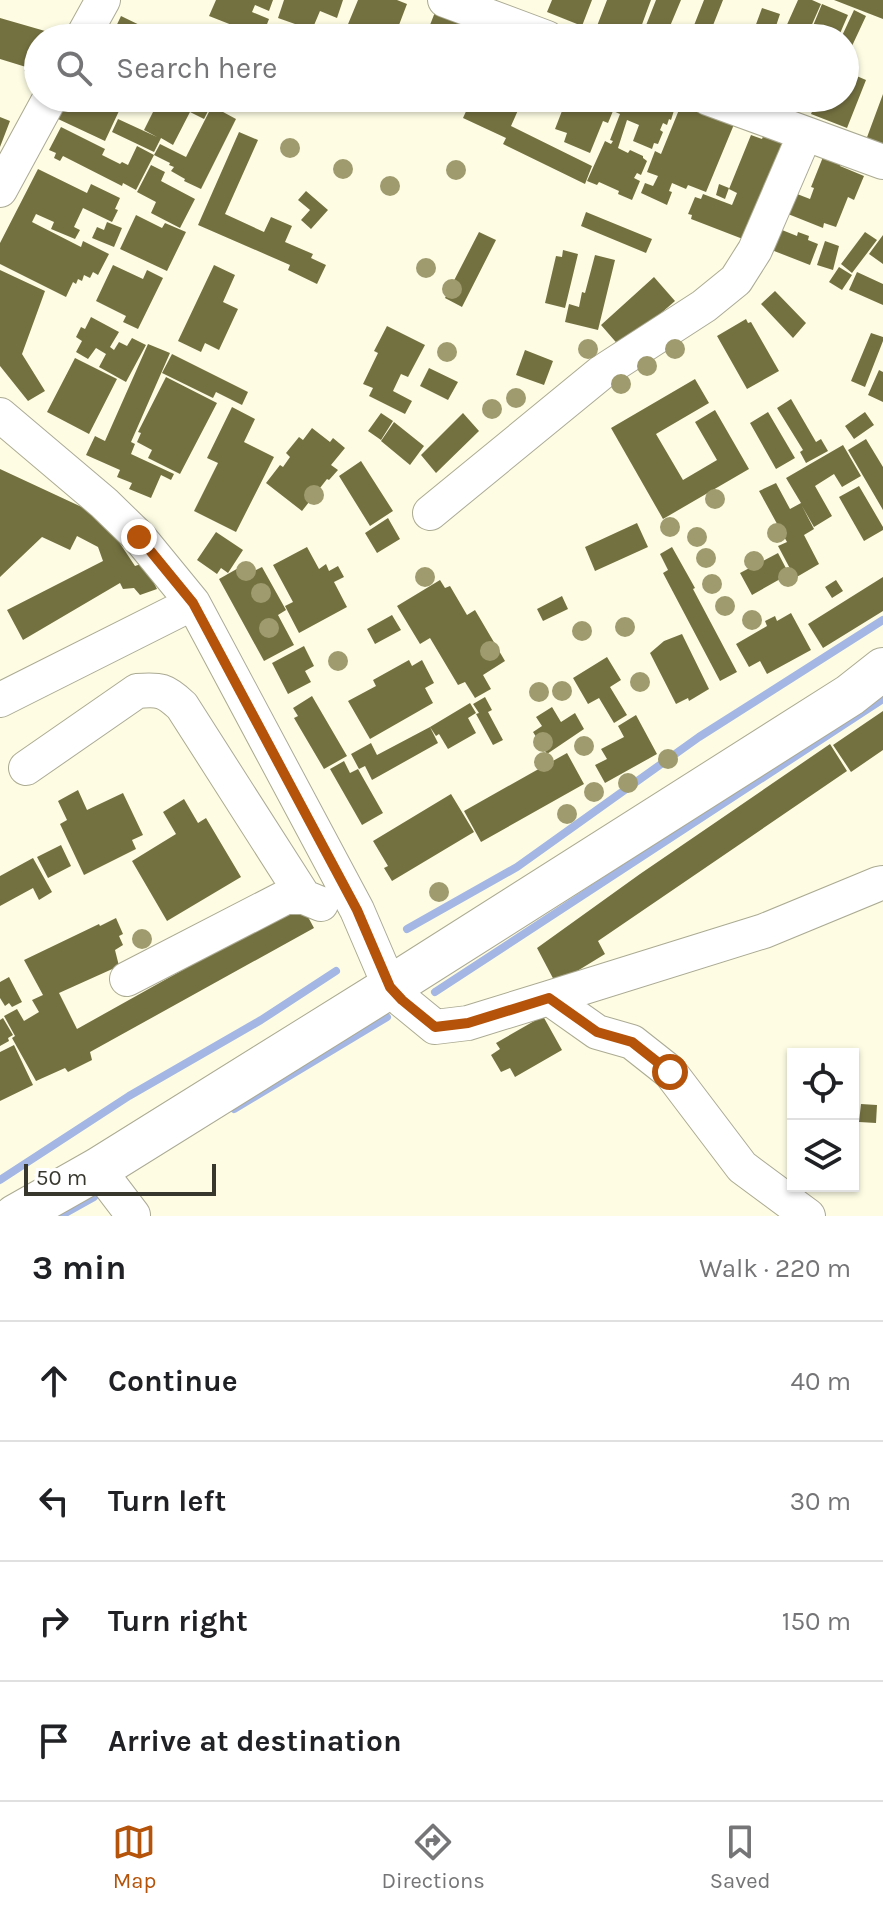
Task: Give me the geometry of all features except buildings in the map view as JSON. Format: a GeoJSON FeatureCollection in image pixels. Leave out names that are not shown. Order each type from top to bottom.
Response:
{"type":"FeatureCollection","features":[{"type":"Feature","properties":{"kind":"main road"},"geometry":{"type":"LineString","coordinates":[[15,1216],[98,1169],[390,987],[837,704],[883,669]]}},
{"type":"Feature","properties":{"kind":"street"},"geometry":{"type":"LineString","coordinates":[[90,24],[103,0]]}},
{"type":"Feature","properties":{"kind":"street"},"geometry":{"type":"LineString","coordinates":[[445,0],[509,24]]}},
{"type":"Feature","properties":{"kind":"street"},"geometry":{"type":"LineString","coordinates":[[0,190],[42,112]]}},
{"type":"Feature","properties":{"kind":"street"},"geometry":{"type":"LineString","coordinates":[[746,112],[883,162]]}},
{"type":"Feature","properties":{"kind":"street"},"geometry":{"type":"LineString","coordinates":[[430,513],[602,372],[704,306],[736,280],[755,250],[805,134]]}},
{"type":"Feature","properties":{"kind":"street"},"geometry":{"type":"LineString","coordinates":[[0,415],[113,511],[139,537],[193,603],[357,910],[390,987],[435,1027],[468,1023],[764,931],[883,883]]}},
{"type":"Feature","properties":{"kind":"street"},"geometry":{"type":"LineString","coordinates":[[0,700],[193,603]]}},
{"type":"Feature","properties":{"kind":"street"},"geometry":{"type":"LineString","coordinates":[[26,768],[137,691],[154,689],[167,692],[182,706],[304,897]]}},
{"type":"Feature","properties":{"kind":"street"},"geometry":{"type":"LineString","coordinates":[[127,979],[286,897],[304,897],[326,906],[357,910]]}},
{"type":"Feature","properties":{"kind":"street"},"geometry":{"type":"LineString","coordinates":[[549,998],[597,1032],[632,1042],[670,1072],[742,1167],[808,1216]]}},
{"type":"Feature","properties":{"kind":"street"},"geometry":{"type":"LineString","coordinates":[[98,1169],[133,1215]]}},
{"type":"Feature","properties":{"kind":"waterway"},"geometry":{"type":"LineString","coordinates":[[407,929],[517,867],[699,737],[883,620]]}},
{"type":"Feature","properties":{"kind":"waterway"},"geometry":{"type":"LineString","coordinates":[[435,992],[883,699]]}},
{"type":"Feature","properties":{"kind":"waterway"},"geometry":{"type":"LineString","coordinates":[[0,1180],[129,1096],[261,1020],[336,971]]}},
{"type":"Feature","properties":{"kind":"waterway"},"geometry":{"type":"LineString","coordinates":[[234,1109],[387,1017]]}},
{"type":"Feature","properties":{"kind":"waterway"},"geometry":{"type":"LineString","coordinates":[[60,1216],[94,1197]]}},
{"type":"Feature","properties":{"kind":"route"},"geometry":{"type":"LineString","coordinates":[[139,537],[193,603],[357,910],[390,987],[402,1000],[435,1027],[468,1023],[549,998],[597,1032],[632,1042],[670,1072]]}}]}
